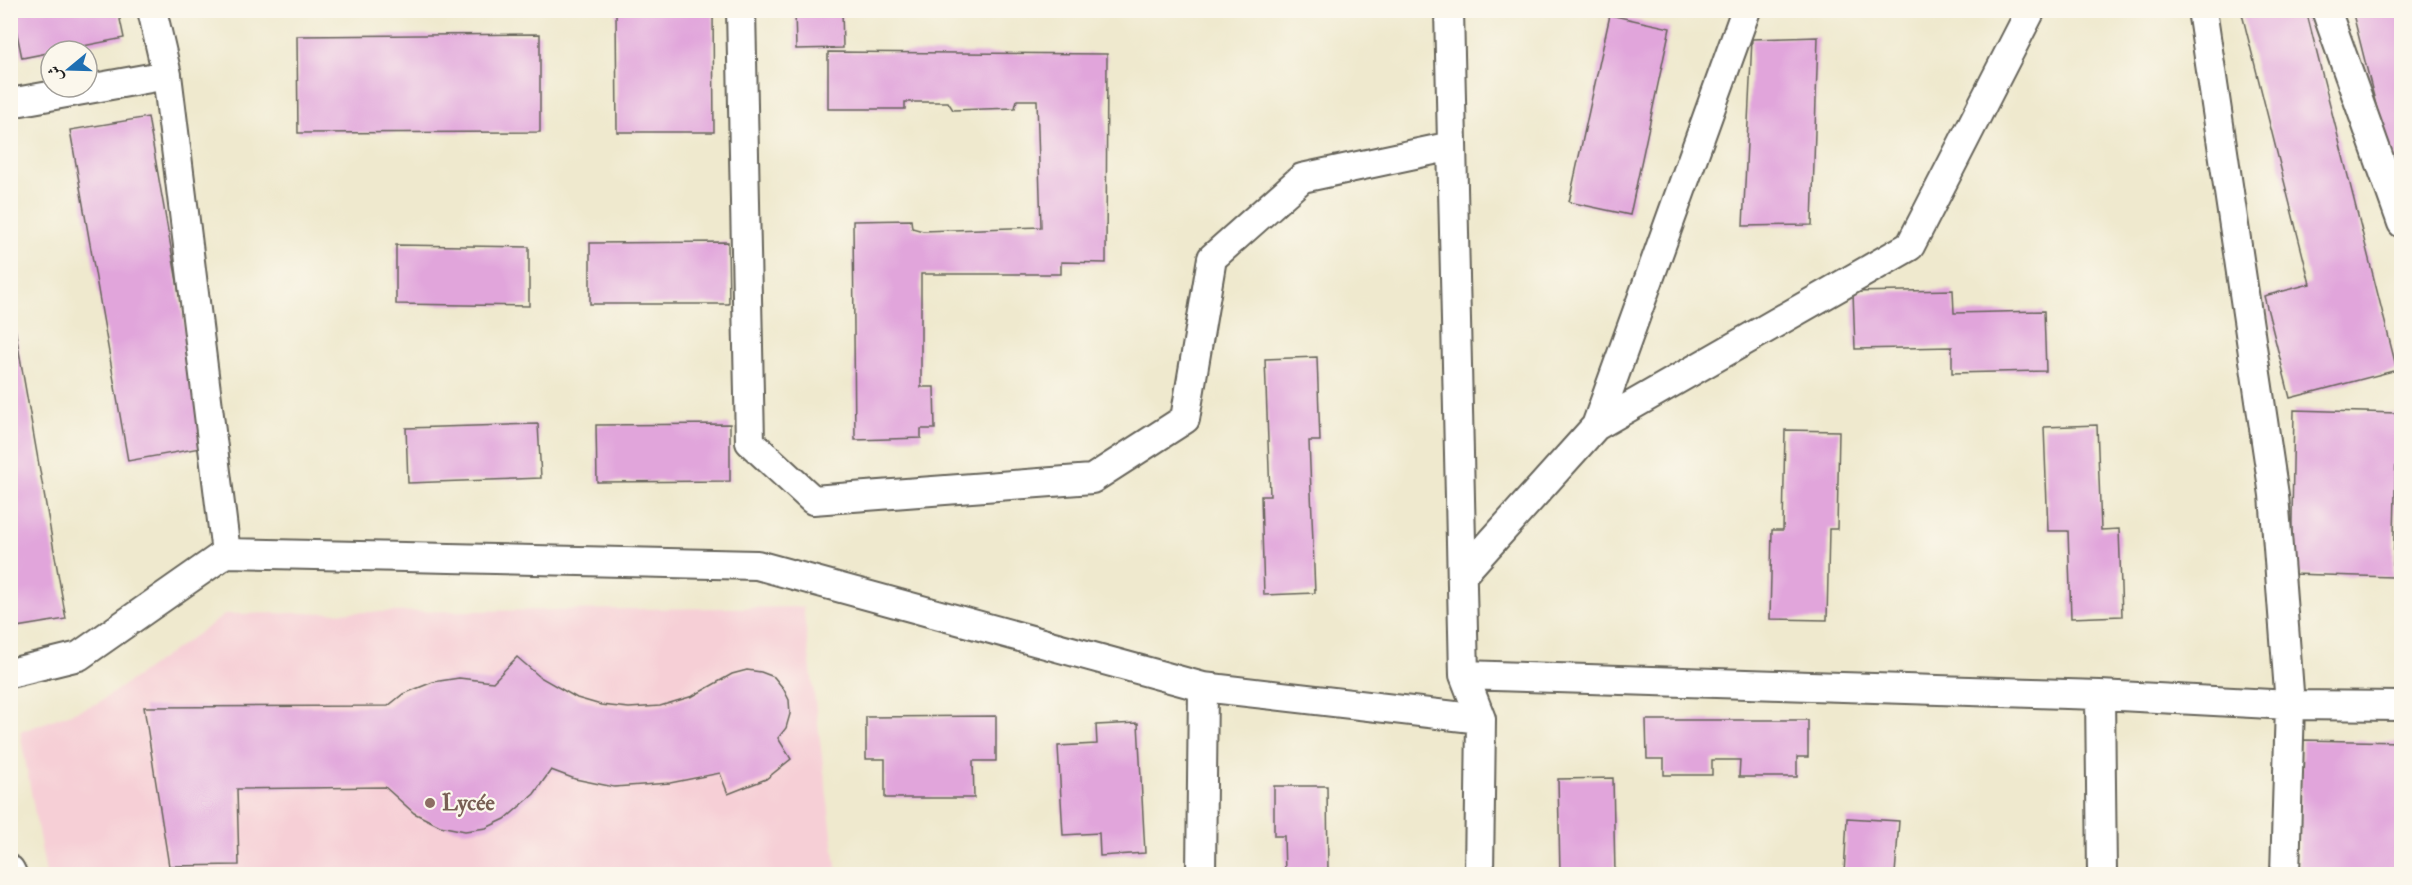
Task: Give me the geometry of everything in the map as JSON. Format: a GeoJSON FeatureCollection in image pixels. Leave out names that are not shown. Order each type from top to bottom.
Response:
{"type":"FeatureCollection","features":[{"type":"Feature","properties":{"kind":"street"},"geometry":{"type":"LineString","coordinates":[[152,10],[167,75],[226,553]]}},
{"type":"Feature","properties":{"kind":"street"},"geometry":{"type":"LineString","coordinates":[[741,10],[750,442],[813,500],[1092,479],[1185,419],[1212,258],[1302,178],[1452,146]]}},
{"type":"Feature","properties":{"kind":"street"},"geometry":{"type":"LineString","coordinates":[[1449,10],[1464,675],[1481,719],[1479,874]]}},
{"type":"Feature","properties":{"kind":"street"},"geometry":{"type":"LineString","coordinates":[[1596,426],[1746,10]]}},
{"type":"Feature","properties":{"kind":"street"},"geometry":{"type":"LineString","coordinates":[[1462,575],[1596,426],[1910,246],[2031,10]]}},
{"type":"Feature","properties":{"kind":"street"},"geometry":{"type":"LineString","coordinates":[[2202,10],[2274,495],[2290,705],[2285,874]]}},
{"type":"Feature","properties":{"kind":"street"},"geometry":{"type":"LineString","coordinates":[[2326,10],[2402,223]]}},
{"type":"Feature","properties":{"kind":"street"},"geometry":{"type":"LineString","coordinates":[[10,103],[167,75]]}},
{"type":"Feature","properties":{"kind":"street"},"geometry":{"type":"LineString","coordinates":[[10,673],[79,656],[226,553],[757,565],[1203,687],[1481,719]]}},
{"type":"Feature","properties":{"kind":"street"},"geometry":{"type":"LineString","coordinates":[[1464,675],[2100,695],[2290,705],[2402,706]]}},
{"type":"Feature","properties":{"kind":"street"},"geometry":{"type":"LineString","coordinates":[[1201,874],[1203,687]]}},
{"type":"Feature","properties":{"kind":"street"},"geometry":{"type":"LineString","coordinates":[[2100,695],[2102,874]]}},
{"type":"Feature","properties":{"kind":"street"},"geometry":{"type":"LineString","coordinates":[[10,870],[12,874]]}},
{"type":"Feature","properties":{"kind":"shaded area","name":"Lycée"},"geometry":{"type":"Polygon","coordinates":[[[803,607],[837,874],[46,874],[20,732],[98,703],[226,614],[803,607]]]}},
{"type":"Feature","properties":{"kind":"building"},"geometry":{"type":"Polygon","coordinates":[[[12,10],[118,10],[124,38],[99,43],[99,39],[39,39],[39,55],[22,58],[12,10]]]}},
{"type":"Feature","properties":{"kind":"building"},"geometry":{"type":"Polygon","coordinates":[[[616,10],[713,10],[714,132],[617,132],[616,10]]]}},
{"type":"Feature","properties":{"kind":"building"},"geometry":{"type":"Polygon","coordinates":[[[795,10],[842,10],[843,48],[796,49],[795,10]]]}},
{"type":"Feature","properties":{"kind":"building"},"geometry":{"type":"Polygon","coordinates":[[[2241,10],[2306,10],[2397,370],[2290,398],[2264,296],[2310,284],[2241,10]]]}},
{"type":"Feature","properties":{"kind":"building"},"geometry":{"type":"Polygon","coordinates":[[[2352,10],[2402,10],[2401,204],[2352,10]]]}},
{"type":"Feature","properties":{"kind":"building"},"geometry":{"type":"Polygon","coordinates":[[[1610,15],[1670,28],[1630,215],[1569,202],[1610,15]]]}},
{"type":"Feature","properties":{"kind":"building"},"geometry":{"type":"Polygon","coordinates":[[[540,34],[540,132],[298,133],[297,36],[540,34]]]}},
{"type":"Feature","properties":{"kind":"building"},"geometry":{"type":"Polygon","coordinates":[[[1818,37],[1812,225],[1743,226],[1752,39],[1818,37]]]}},
{"type":"Feature","properties":{"kind":"building"},"geometry":{"type":"Polygon","coordinates":[[[828,52],[1107,54],[1106,263],[1061,262],[1061,274],[921,274],[921,387],[934,387],[935,429],[921,429],[921,438],[855,440],[853,221],[911,220],[912,228],[923,231],[1041,227],[1037,100],[1017,100],[1015,108],[953,110],[948,102],[905,102],[905,109],[828,109],[828,52]]]}},
{"type":"Feature","properties":{"kind":"building"},"geometry":{"type":"Polygon","coordinates":[[[148,117],[206,447],[128,461],[70,130],[148,117]]]}},
{"type":"Feature","properties":{"kind":"building"},"geometry":{"type":"Polygon","coordinates":[[[728,242],[729,304],[590,304],[590,243],[728,242]]]}},
{"type":"Feature","properties":{"kind":"building"},"geometry":{"type":"Polygon","coordinates":[[[396,245],[529,247],[529,306],[396,304],[396,245]]]}},
{"type":"Feature","properties":{"kind":"building"},"geometry":{"type":"Polygon","coordinates":[[[1953,290],[1954,313],[2044,311],[2046,371],[1952,373],[1952,347],[1855,349],[1853,292],[1953,290]]]}},
{"type":"Feature","properties":{"kind":"building"},"geometry":{"type":"Polygon","coordinates":[[[10,300],[66,619],[10,628],[10,300]]]}},
{"type":"Feature","properties":{"kind":"building"},"geometry":{"type":"Polygon","coordinates":[[[1317,357],[1320,441],[1309,441],[1315,593],[1264,595],[1261,496],[1270,496],[1265,359],[1317,357]]]}},
{"type":"Feature","properties":{"kind":"building"},"geometry":{"type":"Polygon","coordinates":[[[2294,410],[2397,413],[2393,577],[2291,574],[2294,410]]]}},
{"type":"Feature","properties":{"kind":"building"},"geometry":{"type":"Polygon","coordinates":[[[538,424],[541,478],[408,483],[406,428],[538,424]]]}},
{"type":"Feature","properties":{"kind":"building"},"geometry":{"type":"Polygon","coordinates":[[[730,424],[730,481],[597,482],[596,425],[730,424]]]}},
{"type":"Feature","properties":{"kind":"building"},"geometry":{"type":"Polygon","coordinates":[[[2097,425],[2101,530],[2119,529],[2122,616],[2071,618],[2068,531],[2048,531],[2044,427],[2097,425]]]}},
{"type":"Feature","properties":{"kind":"building"},"geometry":{"type":"Polygon","coordinates":[[[1785,430],[1839,431],[1837,529],[1829,529],[1827,620],[1770,619],[1772,530],[1783,530],[1785,430]]]}},
{"type":"Feature","properties":{"kind":"building"},"geometry":{"type":"Polygon","coordinates":[[[517,657],[540,677],[577,698],[601,705],[629,708],[660,706],[693,696],[732,674],[747,670],[761,672],[774,677],[789,700],[790,714],[786,728],[778,738],[791,759],[766,779],[728,794],[720,773],[670,783],[614,787],[575,779],[551,770],[534,794],[505,819],[486,828],[465,831],[440,826],[414,813],[385,787],[237,789],[239,865],[169,866],[144,707],[388,706],[403,694],[433,682],[459,678],[493,682],[517,657]]]}},
{"type":"Feature","properties":{"kind":"building"},"geometry":{"type":"Polygon","coordinates":[[[996,716],[996,761],[973,761],[974,798],[885,798],[885,759],[866,759],[866,717],[996,716]]]}},
{"type":"Feature","properties":{"kind":"building"},"geometry":{"type":"Polygon","coordinates":[[[1646,720],[1808,720],[1808,757],[1797,757],[1797,777],[1739,777],[1740,760],[1712,760],[1712,775],[1664,775],[1664,759],[1647,759],[1646,720]]]}},
{"type":"Feature","properties":{"kind":"building"},"geometry":{"type":"Polygon","coordinates":[[[1138,723],[1145,853],[1100,856],[1099,833],[1063,835],[1058,746],[1097,744],[1096,725],[1138,723]]]}},
{"type":"Feature","properties":{"kind":"building"},"geometry":{"type":"Polygon","coordinates":[[[2302,740],[2402,742],[2402,874],[2299,874],[2302,740]]]}},
{"type":"Feature","properties":{"kind":"building"},"geometry":{"type":"Polygon","coordinates":[[[1613,778],[1615,874],[1560,874],[1558,779],[1613,778]]]}},
{"type":"Feature","properties":{"kind":"building"},"geometry":{"type":"Polygon","coordinates":[[[1274,786],[1327,786],[1328,874],[1285,874],[1284,836],[1274,836],[1274,786]]]}},
{"type":"Feature","properties":{"kind":"building"},"geometry":{"type":"Polygon","coordinates":[[[1847,818],[1899,821],[1895,874],[1844,874],[1847,818]]]}},
{"type":"Feature","properties":{"kind":"place","name":"Lycée"},"geometry":{"type":"Point","coordinates":[430,803]}}]}
